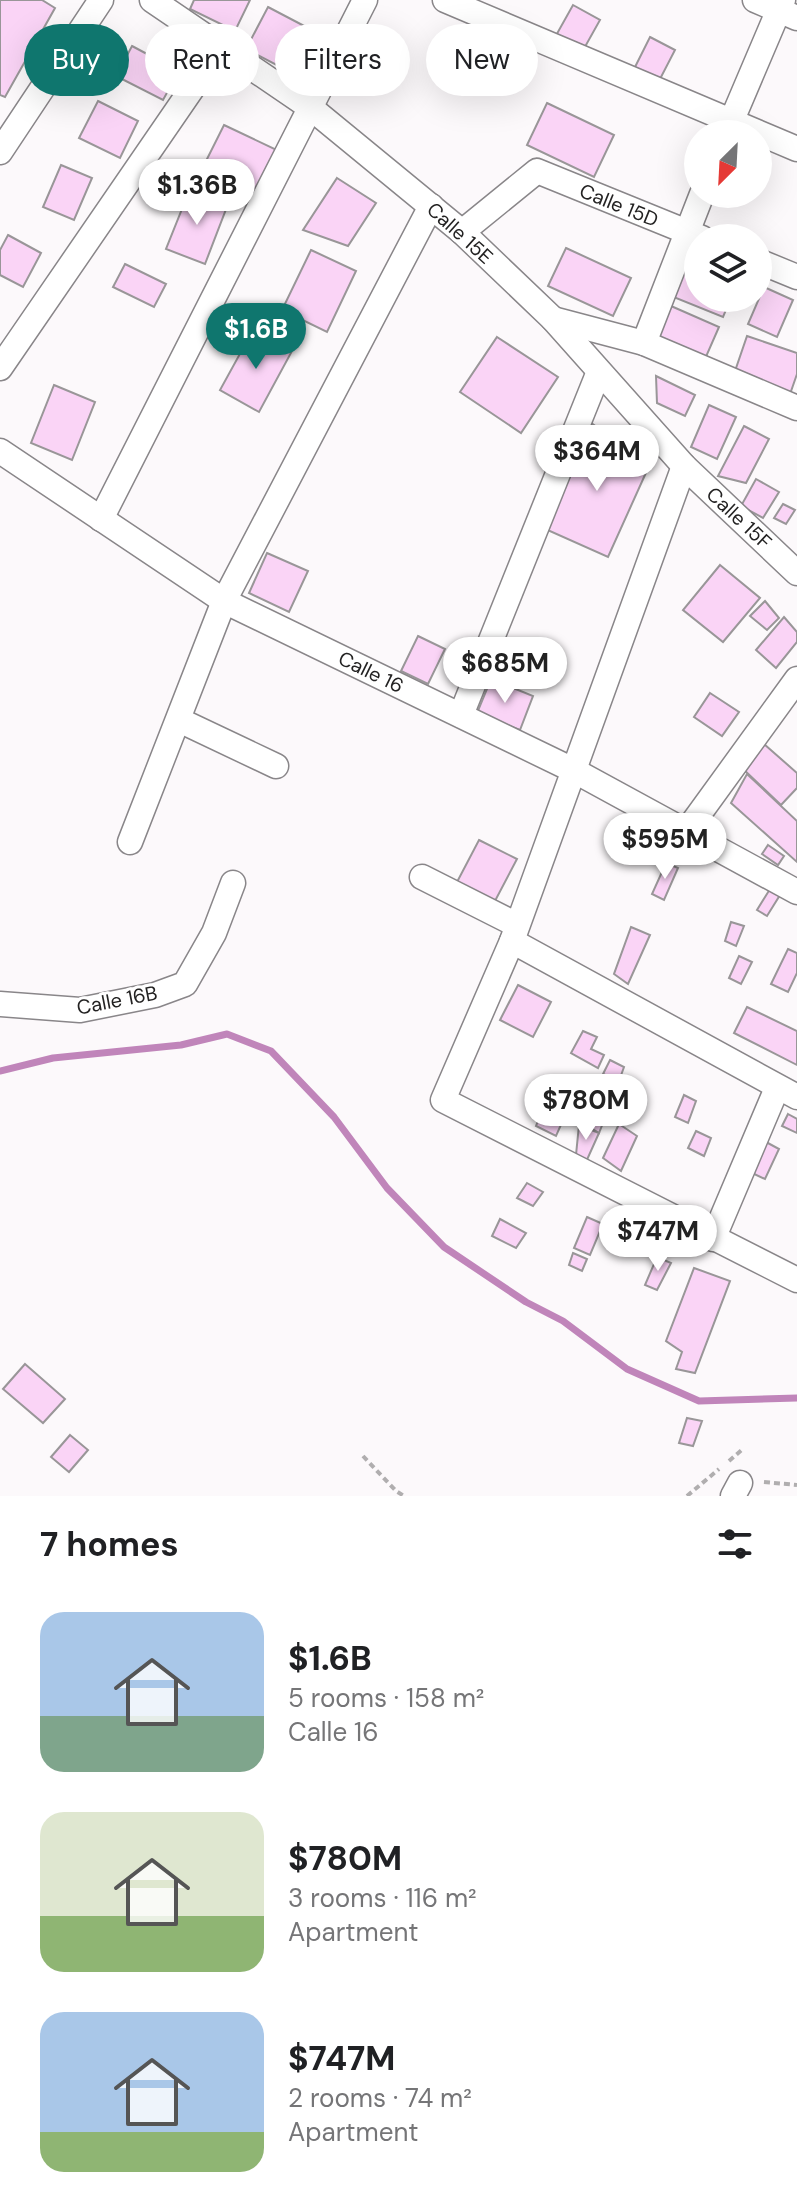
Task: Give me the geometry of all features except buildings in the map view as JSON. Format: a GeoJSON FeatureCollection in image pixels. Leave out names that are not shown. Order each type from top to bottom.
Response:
{"type":"FeatureCollection","features":[{"type":"Feature","properties":{"kind":"street"},"geometry":{"type":"LineString","coordinates":[[0,152],[101,0]]}},
{"type":"Feature","properties":{"kind":"street","name":"Calle 15E"},"geometry":{"type":"LineString","coordinates":[[152,0],[189,24]]}},
{"type":"Feature","properties":{"kind":"street"},"geometry":{"type":"LineString","coordinates":[[101,519],[365,0]]}},
{"type":"Feature","properties":{"kind":"street"},"geometry":{"type":"LineString","coordinates":[[445,0],[712,120]]}},
{"type":"Feature","properties":{"kind":"street"},"geometry":{"type":"LineString","coordinates":[[731,120],[786,9],[755,0]]}},
{"type":"Feature","properties":{"kind":"street","name":"Calle 15E"},"geometry":{"type":"LineString","coordinates":[[259,71],[311,108],[462,232],[553,319],[644,343],[797,408]]}},
{"type":"Feature","properties":{"kind":"street"},"geometry":{"type":"LineString","coordinates":[[0,368],[187,96]]}},
{"type":"Feature","properties":{"kind":"street"},"geometry":{"type":"LineString","coordinates":[[772,141],[797,149]]}},
{"type":"Feature","properties":{"kind":"street","name":"Calle 15D"},"geometry":{"type":"LineString","coordinates":[[462,232],[537,171],[684,231]]}},
{"type":"Feature","properties":{"kind":"street"},"geometry":{"type":"LineString","coordinates":[[130,842],[224,601],[431,206]]}},
{"type":"Feature","properties":{"kind":"street"},"geometry":{"type":"LineString","coordinates":[[644,343],[684,258]]}},
{"type":"Feature","properties":{"kind":"street"},"geometry":{"type":"LineString","coordinates":[[772,267],[797,277]]}},
{"type":"Feature","properties":{"kind":"street","name":"Calle 15F"},"geometry":{"type":"LineString","coordinates":[[553,319],[598,374],[684,466],[797,573]]}},
{"type":"Feature","properties":{"kind":"street"},"geometry":{"type":"LineString","coordinates":[[461,715],[598,374]]}},
{"type":"Feature","properties":{"kind":"street","name":"Calle 16"},"geometry":{"type":"LineString","coordinates":[[0,451],[224,601],[573,770],[795,887]]}},
{"type":"Feature","properties":{"kind":"street"},"geometry":{"type":"LineString","coordinates":[[684,466],[514,933],[443,1100],[797,1280]]}},
{"type":"Feature","properties":{"kind":"street"},"geometry":{"type":"LineString","coordinates":[[686,832],[797,679]]}},
{"type":"Feature","properties":{"kind":"street"},"geometry":{"type":"LineString","coordinates":[[179,720],[276,766]]}},
{"type":"Feature","properties":{"kind":"street"},"geometry":{"type":"LineString","coordinates":[[422,877],[787,1093],[713,1239]]}},
{"type":"Feature","properties":{"kind":"street","name":"Calle 16B"},"geometry":{"type":"LineString","coordinates":[[0,1004],[80,1010],[155,995],[185,984],[214,933],[233,883]]}},
{"type":"Feature","properties":{"kind":"path"},"geometry":{"type":"LineString","coordinates":[[687,1496],[744,1448]]}},
{"type":"Feature","properties":{"kind":"path"},"geometry":{"type":"LineString","coordinates":[[363,1456],[404,1496]]}},
{"type":"Feature","properties":{"kind":"path"},"geometry":{"type":"LineString","coordinates":[[737,1490],[759,1481],[797,1485]]}},
{"type":"Feature","properties":{"kind":"waterway"},"geometry":{"type":"LineString","coordinates":[[0,1071],[53,1058],[181,1045],[227,1034],[271,1051],[334,1117],[387,1188],[444,1247],[526,1302],[563,1321],[627,1369],[699,1401],[797,1398]]}}]}
